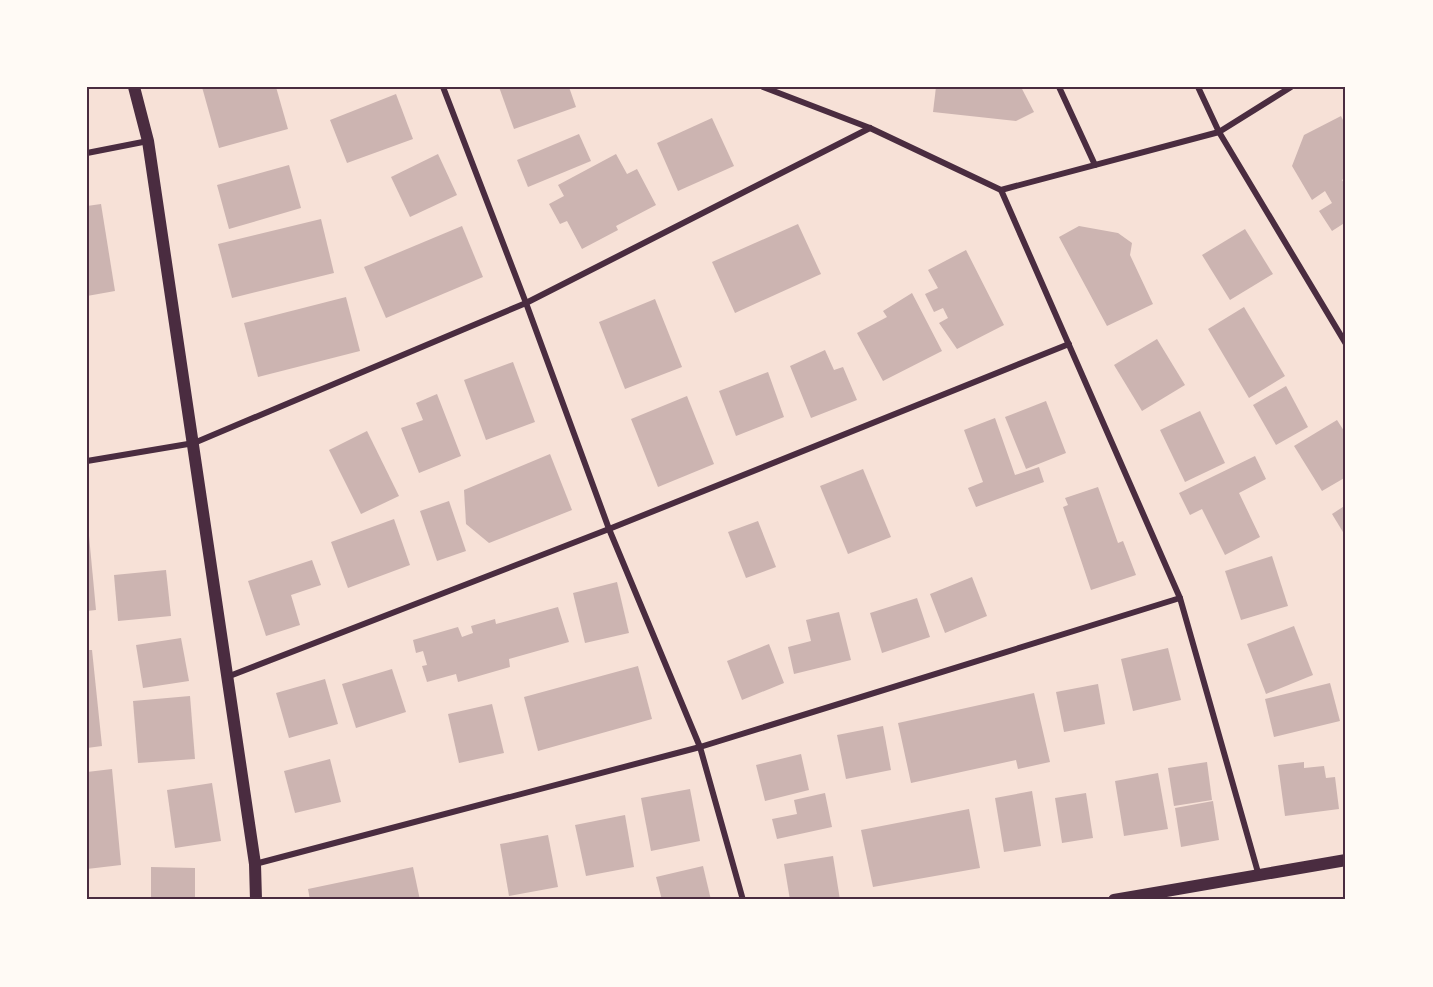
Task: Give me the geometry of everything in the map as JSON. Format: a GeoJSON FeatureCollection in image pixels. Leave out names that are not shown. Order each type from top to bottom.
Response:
{"type":"FeatureCollection","features":[{"type":"Feature","properties":{"kind":"main road"},"geometry":{"type":"LineString","coordinates":[[134,87],[148,141],[194,443],[255,864],[256,900]]}},
{"type":"Feature","properties":{"kind":"main road"},"geometry":{"type":"LineString","coordinates":[[1114,900],[1346,860]]}},
{"type":"Feature","properties":{"kind":"street"},"geometry":{"type":"LineString","coordinates":[[443,87],[609,529],[700,747],[743,900]]}},
{"type":"Feature","properties":{"kind":"street"},"geometry":{"type":"LineString","coordinates":[[763,87],[870,128],[1001,190],[1219,132],[1290,87]]}},
{"type":"Feature","properties":{"kind":"street"},"geometry":{"type":"LineString","coordinates":[[1059,87],[1095,165]]}},
{"type":"Feature","properties":{"kind":"street"},"geometry":{"type":"LineString","coordinates":[[1198,87],[1219,132],[1346,344]]}},
{"type":"Feature","properties":{"kind":"street"},"geometry":{"type":"LineString","coordinates":[[87,460],[194,443],[526,303],[870,128]]}},
{"type":"Feature","properties":{"kind":"street"},"geometry":{"type":"LineString","coordinates":[[87,153],[148,141]]}},
{"type":"Feature","properties":{"kind":"street"},"geometry":{"type":"LineString","coordinates":[[1001,190],[1180,598],[1260,876]]}},
{"type":"Feature","properties":{"kind":"street"},"geometry":{"type":"LineString","coordinates":[[227,677],[609,529],[1068,344]]}},
{"type":"Feature","properties":{"kind":"street"},"geometry":{"type":"LineString","coordinates":[[255,864],[700,747],[1180,598]]}},
{"type":"Feature","properties":{"kind":"building"},"geometry":{"type":"Polygon","coordinates":[[[202,87],[276,87],[288,129],[219,148],[202,87]]]}},
{"type":"Feature","properties":{"kind":"building"},"geometry":{"type":"Polygon","coordinates":[[[499,87],[569,87],[576,107],[514,129],[499,87]]]}},
{"type":"Feature","properties":{"kind":"building"},"geometry":{"type":"Polygon","coordinates":[[[936,87],[1021,87],[1034,112],[1016,121],[933,112],[936,87]]]}},
{"type":"Feature","properties":{"kind":"building"},"geometry":{"type":"Polygon","coordinates":[[[396,94],[413,139],[347,163],[330,120],[396,94]]]}},
{"type":"Feature","properties":{"kind":"building"},"geometry":{"type":"Polygon","coordinates":[[[1341,116],[1346,126],[1346,177],[1342,180],[1346,186],[1346,222],[1332,231],[1319,211],[1332,203],[1325,191],[1312,200],[1292,166],[1304,135],[1341,116]]]}},
{"type":"Feature","properties":{"kind":"building"},"geometry":{"type":"Polygon","coordinates":[[[712,118],[734,166],[678,191],[657,143],[712,118]]]}},
{"type":"Feature","properties":{"kind":"building"},"geometry":{"type":"Polygon","coordinates":[[[579,134],[591,161],[528,187],[517,160],[579,134]]]}},
{"type":"Feature","properties":{"kind":"building"},"geometry":{"type":"Polygon","coordinates":[[[438,154],[457,195],[410,217],[391,177],[438,154]]]}},
{"type":"Feature","properties":{"kind":"building"},"geometry":{"type":"Polygon","coordinates":[[[616,154],[627,174],[637,169],[656,205],[616,226],[618,230],[582,249],[567,221],[560,224],[549,204],[564,196],[558,185],[616,154]]]}},
{"type":"Feature","properties":{"kind":"building"},"geometry":{"type":"Polygon","coordinates":[[[289,165],[301,208],[229,229],[217,185],[289,165]]]}},
{"type":"Feature","properties":{"kind":"building"},"geometry":{"type":"Polygon","coordinates":[[[101,204],[115,291],[87,296],[87,206],[101,204]]]}},
{"type":"Feature","properties":{"kind":"building"},"geometry":{"type":"Polygon","coordinates":[[[321,219],[334,273],[232,298],[218,244],[321,219]]]}},
{"type":"Feature","properties":{"kind":"building"},"geometry":{"type":"Polygon","coordinates":[[[798,224],[821,274],[735,313],[712,262],[798,224]]]}},
{"type":"Feature","properties":{"kind":"building"},"geometry":{"type":"Polygon","coordinates":[[[462,226],[483,277],[386,318],[364,267],[462,226]]]}},
{"type":"Feature","properties":{"kind":"building"},"geometry":{"type":"Polygon","coordinates":[[[1079,226],[1118,233],[1132,243],[1130,255],[1153,304],[1107,326],[1059,237],[1079,226]]]}},
{"type":"Feature","properties":{"kind":"building"},"geometry":{"type":"Polygon","coordinates":[[[1245,229],[1273,274],[1230,300],[1202,255],[1245,229]]]}},
{"type":"Feature","properties":{"kind":"building"},"geometry":{"type":"Polygon","coordinates":[[[966,250],[1004,325],[957,349],[939,323],[948,318],[943,308],[934,312],[925,294],[938,288],[928,270],[966,250]]]}},
{"type":"Feature","properties":{"kind":"building"},"geometry":{"type":"Polygon","coordinates":[[[912,293],[942,351],[883,381],[857,333],[887,317],[883,311],[912,293]]]}},
{"type":"Feature","properties":{"kind":"building"},"geometry":{"type":"Polygon","coordinates":[[[346,297],[360,351],[258,377],[244,323],[346,297]]]}},
{"type":"Feature","properties":{"kind":"building"},"geometry":{"type":"Polygon","coordinates":[[[655,299],[682,367],[625,389],[599,322],[655,299]]]}},
{"type":"Feature","properties":{"kind":"building"},"geometry":{"type":"Polygon","coordinates":[[[1244,307],[1285,376],[1249,398],[1208,329],[1244,307]]]}},
{"type":"Feature","properties":{"kind":"building"},"geometry":{"type":"Polygon","coordinates":[[[1157,339],[1185,385],[1142,411],[1114,365],[1157,339]]]}},
{"type":"Feature","properties":{"kind":"building"},"geometry":{"type":"Polygon","coordinates":[[[825,350],[834,370],[843,367],[857,400],[811,418],[790,366],[825,350]]]}},
{"type":"Feature","properties":{"kind":"building"},"geometry":{"type":"Polygon","coordinates":[[[513,362],[535,422],[486,440],[464,380],[513,362]]]}},
{"type":"Feature","properties":{"kind":"building"},"geometry":{"type":"Polygon","coordinates":[[[768,372],[784,417],[736,436],[719,391],[768,372]]]}},
{"type":"Feature","properties":{"kind":"building"},"geometry":{"type":"Polygon","coordinates":[[[1286,386],[1308,427],[1276,445],[1253,405],[1286,386]]]}},
{"type":"Feature","properties":{"kind":"building"},"geometry":{"type":"Polygon","coordinates":[[[437,394],[461,456],[419,473],[401,428],[423,420],[416,403],[437,394]]]}},
{"type":"Feature","properties":{"kind":"building"},"geometry":{"type":"Polygon","coordinates":[[[687,396],[714,464],[658,487],[631,419],[687,396]]]}},
{"type":"Feature","properties":{"kind":"building"},"geometry":{"type":"Polygon","coordinates":[[[1046,401],[1066,453],[1026,469],[1005,417],[1046,401]]]}},
{"type":"Feature","properties":{"kind":"building"},"geometry":{"type":"Polygon","coordinates":[[[1200,411],[1225,463],[1185,482],[1160,430],[1200,411]]]}},
{"type":"Feature","properties":{"kind":"building"},"geometry":{"type":"Polygon","coordinates":[[[995,418],[1015,475],[1039,467],[1044,482],[976,507],[968,488],[983,482],[964,430],[995,418]]]}},
{"type":"Feature","properties":{"kind":"building"},"geometry":{"type":"Polygon","coordinates":[[[1337,420],[1346,434],[1346,477],[1322,491],[1294,446],[1337,420]]]}},
{"type":"Feature","properties":{"kind":"building"},"geometry":{"type":"Polygon","coordinates":[[[367,431],[399,496],[361,514],[329,450],[367,431]]]}},
{"type":"Feature","properties":{"kind":"building"},"geometry":{"type":"Polygon","coordinates":[[[550,454],[572,510],[489,543],[466,524],[464,490],[550,454]]]}},
{"type":"Feature","properties":{"kind":"building"},"geometry":{"type":"Polygon","coordinates":[[[1255,456],[1266,479],[1239,493],[1260,537],[1225,555],[1202,509],[1190,515],[1179,493],[1255,456]]]}},
{"type":"Feature","properties":{"kind":"building"},"geometry":{"type":"Polygon","coordinates":[[[863,469],[891,537],[848,554],[820,486],[863,469]]]}},
{"type":"Feature","properties":{"kind":"building"},"geometry":{"type":"Polygon","coordinates":[[[1098,487],[1118,543],[1123,541],[1136,575],[1091,590],[1063,507],[1068,505],[1065,498],[1098,487]]]}},
{"type":"Feature","properties":{"kind":"building"},"geometry":{"type":"Polygon","coordinates":[[[449,501],[466,551],[437,561],[420,511],[449,501]]]}},
{"type":"Feature","properties":{"kind":"building"},"geometry":{"type":"Polygon","coordinates":[[[1346,505],[1346,537],[1332,514],[1346,505]]]}},
{"type":"Feature","properties":{"kind":"building"},"geometry":{"type":"Polygon","coordinates":[[[394,519],[410,565],[348,588],[331,542],[394,519]]]}},
{"type":"Feature","properties":{"kind":"building"},"geometry":{"type":"Polygon","coordinates":[[[758,521],[776,567],[746,578],[728,532],[758,521]]]}},
{"type":"Feature","properties":{"kind":"building"},"geometry":{"type":"Polygon","coordinates":[[[87,536],[89,536],[96,610],[87,611],[87,536]]]}},
{"type":"Feature","properties":{"kind":"building"},"geometry":{"type":"Polygon","coordinates":[[[1272,556],[1288,606],[1241,620],[1225,571],[1272,556]]]}},
{"type":"Feature","properties":{"kind":"building"},"geometry":{"type":"Polygon","coordinates":[[[312,560],[321,585],[291,595],[300,625],[266,636],[248,581],[312,560]]]}},
{"type":"Feature","properties":{"kind":"building"},"geometry":{"type":"Polygon","coordinates":[[[166,570],[171,616],[118,621],[114,575],[166,570]]]}},
{"type":"Feature","properties":{"kind":"building"},"geometry":{"type":"Polygon","coordinates":[[[972,577],[987,616],[945,633],[930,594],[972,577]]]}},
{"type":"Feature","properties":{"kind":"building"},"geometry":{"type":"Polygon","coordinates":[[[617,582],[629,633],[585,643],[573,593],[617,582]]]}},
{"type":"Feature","properties":{"kind":"building"},"geometry":{"type":"Polygon","coordinates":[[[917,598],[930,637],[882,653],[870,613],[917,598]]]}},
{"type":"Feature","properties":{"kind":"building"},"geometry":{"type":"Polygon","coordinates":[[[558,607],[569,642],[509,659],[510,667],[458,682],[456,674],[427,682],[422,666],[427,665],[423,651],[416,653],[413,640],[458,627],[462,637],[473,633],[471,626],[495,619],[496,624],[558,607]]]}},
{"type":"Feature","properties":{"kind":"building"},"geometry":{"type":"Polygon","coordinates":[[[839,612],[851,660],[794,674],[788,647],[811,641],[806,620],[839,612]]]}},
{"type":"Feature","properties":{"kind":"building"},"geometry":{"type":"Polygon","coordinates":[[[1294,626],[1313,675],[1266,694],[1247,644],[1294,626]]]}},
{"type":"Feature","properties":{"kind":"building"},"geometry":{"type":"Polygon","coordinates":[[[181,638],[189,681],[143,688],[136,645],[181,638]]]}},
{"type":"Feature","properties":{"kind":"building"},"geometry":{"type":"Polygon","coordinates":[[[769,644],[784,683],[742,700],[727,661],[769,644]]]}},
{"type":"Feature","properties":{"kind":"building"},"geometry":{"type":"Polygon","coordinates":[[[1168,648],[1181,700],[1133,711],[1121,659],[1168,648]]]}},
{"type":"Feature","properties":{"kind":"building"},"geometry":{"type":"Polygon","coordinates":[[[87,650],[92,650],[102,746],[87,748],[87,650]]]}},
{"type":"Feature","properties":{"kind":"building"},"geometry":{"type":"Polygon","coordinates":[[[638,666],[652,719],[538,751],[524,697],[638,666]]]}},
{"type":"Feature","properties":{"kind":"building"},"geometry":{"type":"Polygon","coordinates":[[[392,669],[406,712],[356,728],[342,684],[392,669]]]}},
{"type":"Feature","properties":{"kind":"building"},"geometry":{"type":"Polygon","coordinates":[[[325,679],[338,724],[289,738],[276,693],[325,679]]]}},
{"type":"Feature","properties":{"kind":"building"},"geometry":{"type":"Polygon","coordinates":[[[1330,683],[1340,721],[1274,737],[1265,699],[1330,683]]]}},
{"type":"Feature","properties":{"kind":"building"},"geometry":{"type":"Polygon","coordinates":[[[1098,684],[1105,724],[1064,732],[1056,692],[1098,684]]]}},
{"type":"Feature","properties":{"kind":"building"},"geometry":{"type":"Polygon","coordinates":[[[1034,693],[1050,762],[1018,769],[1016,760],[911,783],[898,723],[1034,693]]]}},
{"type":"Feature","properties":{"kind":"building"},"geometry":{"type":"Polygon","coordinates":[[[190,696],[195,759],[138,763],[133,701],[190,696]]]}},
{"type":"Feature","properties":{"kind":"building"},"geometry":{"type":"Polygon","coordinates":[[[492,704],[504,753],[459,763],[448,714],[492,704]]]}},
{"type":"Feature","properties":{"kind":"building"},"geometry":{"type":"Polygon","coordinates":[[[883,726],[891,770],[846,779],[837,735],[883,726]]]}},
{"type":"Feature","properties":{"kind":"building"},"geometry":{"type":"Polygon","coordinates":[[[801,754],[809,790],[765,801],[756,765],[801,754]]]}},
{"type":"Feature","properties":{"kind":"building"},"geometry":{"type":"Polygon","coordinates":[[[330,759],[341,802],[295,813],[284,771],[330,759]]]}},
{"type":"Feature","properties":{"kind":"building"},"geometry":{"type":"Polygon","coordinates":[[[1207,762],[1212,800],[1174,806],[1168,768],[1207,762]]]}},
{"type":"Feature","properties":{"kind":"building"},"geometry":{"type":"Polygon","coordinates":[[[1304,762],[1304,768],[1324,766],[1326,778],[1335,777],[1339,809],[1285,816],[1278,765],[1304,762]]]}},
{"type":"Feature","properties":{"kind":"building"},"geometry":{"type":"Polygon","coordinates":[[[112,769],[121,865],[87,869],[87,772],[112,769]]]}},
{"type":"Feature","properties":{"kind":"building"},"geometry":{"type":"Polygon","coordinates":[[[1158,773],[1168,829],[1124,836],[1115,781],[1158,773]]]}},
{"type":"Feature","properties":{"kind":"building"},"geometry":{"type":"Polygon","coordinates":[[[212,783],[221,841],[175,848],[167,790],[212,783]]]}},
{"type":"Feature","properties":{"kind":"building"},"geometry":{"type":"Polygon","coordinates":[[[690,789],[700,841],[651,851],[641,798],[690,789]]]}},
{"type":"Feature","properties":{"kind":"building"},"geometry":{"type":"Polygon","coordinates":[[[1032,791],[1041,846],[1004,852],[995,798],[1032,791]]]}},
{"type":"Feature","properties":{"kind":"building"},"geometry":{"type":"Polygon","coordinates":[[[825,793],[832,827],[777,839],[772,819],[797,814],[794,800],[825,793]]]}},
{"type":"Feature","properties":{"kind":"building"},"geometry":{"type":"Polygon","coordinates":[[[1086,793],[1093,838],[1062,843],[1055,798],[1086,793]]]}},
{"type":"Feature","properties":{"kind":"building"},"geometry":{"type":"Polygon","coordinates":[[[1213,801],[1219,840],[1181,847],[1175,808],[1213,801]]]}},
{"type":"Feature","properties":{"kind":"building"},"geometry":{"type":"Polygon","coordinates":[[[969,809],[980,868],[873,887],[861,830],[969,809]]]}},
{"type":"Feature","properties":{"kind":"building"},"geometry":{"type":"Polygon","coordinates":[[[625,815],[634,867],[586,876],[575,825],[625,815]]]}},
{"type":"Feature","properties":{"kind":"building"},"geometry":{"type":"Polygon","coordinates":[[[548,835],[558,887],[509,896],[500,844],[548,835]]]}},
{"type":"Feature","properties":{"kind":"building"},"geometry":{"type":"Polygon","coordinates":[[[833,856],[840,900],[790,900],[784,864],[833,856]]]}},
{"type":"Feature","properties":{"kind":"building"},"geometry":{"type":"Polygon","coordinates":[[[703,866],[711,900],[662,900],[656,877],[703,866]]]}},
{"type":"Feature","properties":{"kind":"building"},"geometry":{"type":"Polygon","coordinates":[[[151,867],[195,868],[195,900],[151,900],[151,867]]]}},
{"type":"Feature","properties":{"kind":"building"},"geometry":{"type":"Polygon","coordinates":[[[413,867],[420,900],[310,900],[308,889],[413,867]]]}}]}
